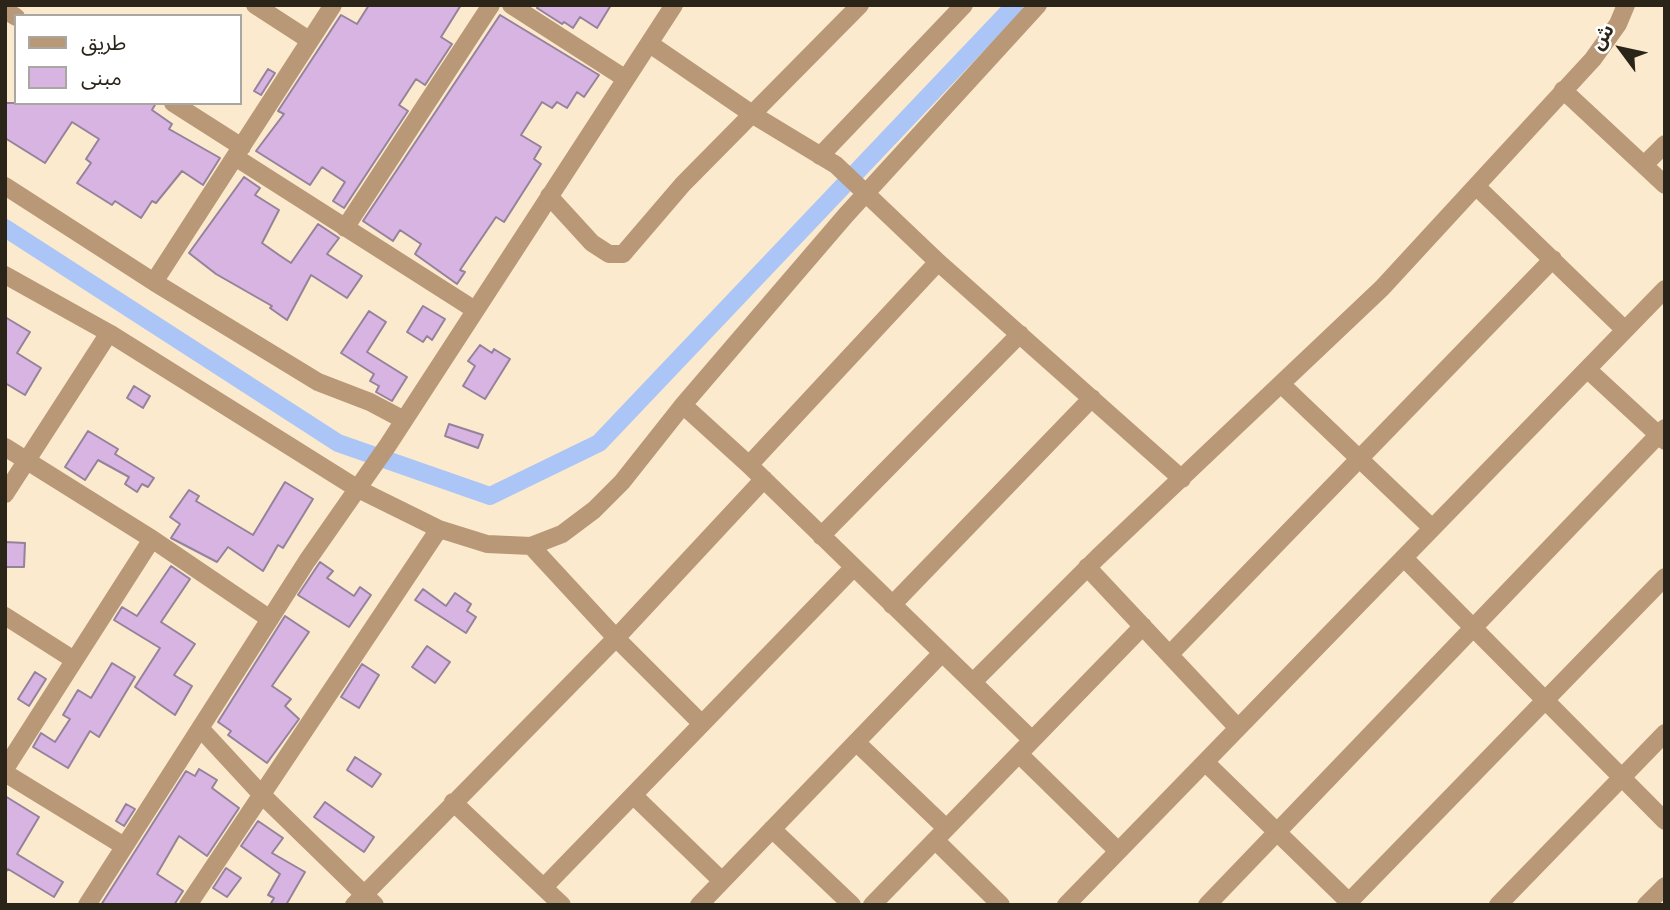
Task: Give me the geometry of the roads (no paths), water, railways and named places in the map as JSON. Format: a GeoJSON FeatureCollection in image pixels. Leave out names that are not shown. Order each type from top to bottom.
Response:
{"type":"FeatureCollection","features":[{"type":"Feature","properties":{"kind":"street"},"geometry":{"type":"LineString","coordinates":[[255,5],[309,40]]}},
{"type":"Feature","properties":{"kind":"street"},"geometry":{"type":"LineString","coordinates":[[154,282],[332,5]]}},
{"type":"Feature","properties":{"kind":"street"},"geometry":{"type":"LineString","coordinates":[[345,228],[491,5]]}},
{"type":"Feature","properties":{"kind":"street"},"geometry":{"type":"LineString","coordinates":[[511,5],[625,79]]}},
{"type":"Feature","properties":{"kind":"street"},"geometry":{"type":"LineString","coordinates":[[87,905],[270,619],[388,445],[674,5]]}},
{"type":"Feature","properties":{"kind":"street"},"geometry":{"type":"LineString","coordinates":[[549,196],[592,243],[609,254],[623,254],[683,184],[755,116],[860,5]]}},
{"type":"Feature","properties":{"kind":"street"},"geometry":{"type":"LineString","coordinates":[[828,161],[964,5]]}},
{"type":"Feature","properties":{"kind":"street"},"geometry":{"type":"LineString","coordinates":[[5,275],[109,333],[358,489],[439,529],[487,544],[531,546],[562,534],[594,510],[622,482],[682,405],[864,195],[1038,5]]}},
{"type":"Feature","properties":{"kind":"street"},"geometry":{"type":"LineString","coordinates":[[973,682],[1087,567],[1382,288],[1477,187],[1605,42],[1626,5]]}},
{"type":"Feature","properties":{"kind":"street"},"geometry":{"type":"LineString","coordinates":[[650,44],[853,180],[864,195],[1182,479]]}},
{"type":"Feature","properties":{"kind":"street"},"geometry":{"type":"LineString","coordinates":[[1563,90],[1665,185]]}},
{"type":"Feature","properties":{"kind":"street"},"geometry":{"type":"LineString","coordinates":[[176,105],[345,228],[475,310]]}},
{"type":"Feature","properties":{"kind":"street"},"geometry":{"type":"LineString","coordinates":[[1644,165],[1665,144]]}},
{"type":"Feature","properties":{"kind":"street"},"geometry":{"type":"LineString","coordinates":[[5,186],[154,282],[318,382],[370,401],[404,420]]}},
{"type":"Feature","properties":{"kind":"street"},"geometry":{"type":"LineString","coordinates":[[1477,187],[1625,330]]}},
{"type":"Feature","properties":{"kind":"street"},"geometry":{"type":"LineString","coordinates":[[1170,654],[1553,259]]}},
{"type":"Feature","properties":{"kind":"street"},"geometry":{"type":"LineString","coordinates":[[749,465],[938,262]]}},
{"type":"Feature","properties":{"kind":"street"},"geometry":{"type":"LineString","coordinates":[[1066,905],[1665,289]]}},
{"type":"Feature","properties":{"kind":"street"},"geometry":{"type":"LineString","coordinates":[[5,494],[109,333]]}},
{"type":"Feature","properties":{"kind":"street"},"geometry":{"type":"LineString","coordinates":[[821,536],[1020,334]]}},
{"type":"Feature","properties":{"kind":"street"},"geometry":{"type":"LineString","coordinates":[[1207,905],[1663,435],[1587,369]]}},
{"type":"Feature","properties":{"kind":"street"},"geometry":{"type":"LineString","coordinates":[[1282,385],[1432,528]]}},
{"type":"Feature","properties":{"kind":"street"},"geometry":{"type":"LineString","coordinates":[[892,604],[1092,398]]}},
{"type":"Feature","properties":{"kind":"street"},"geometry":{"type":"LineString","coordinates":[[682,405],[749,465],[1032,740]]}},
{"type":"Feature","properties":{"kind":"street"},"geometry":{"type":"LineString","coordinates":[[5,447],[152,539],[270,619]]}},
{"type":"Feature","properties":{"kind":"street"},"geometry":{"type":"LineString","coordinates":[[200,728],[364,901],[453,802],[616,638],[764,480]]}},
{"type":"Feature","properties":{"kind":"street"},"geometry":{"type":"LineString","coordinates":[[188,905],[439,529]]}},
{"type":"Feature","properties":{"kind":"street"},"geometry":{"type":"LineString","coordinates":[[124,846],[5,771],[152,539]]}},
{"type":"Feature","properties":{"kind":"street"},"geometry":{"type":"LineString","coordinates":[[531,546],[616,638],[702,724]]}},
{"type":"Feature","properties":{"kind":"street"},"geometry":{"type":"LineString","coordinates":[[1404,558],[1665,821]]}},
{"type":"Feature","properties":{"kind":"street"},"geometry":{"type":"LineString","coordinates":[[544,887],[854,567]]}},
{"type":"Feature","properties":{"kind":"street"},"geometry":{"type":"LineString","coordinates":[[1087,567],[1238,728]]}},
{"type":"Feature","properties":{"kind":"street"},"geometry":{"type":"LineString","coordinates":[[1205,762],[1349,904],[1665,577]]}},
{"type":"Feature","properties":{"kind":"street"},"geometry":{"type":"LineString","coordinates":[[5,617],[74,660]]}},
{"type":"Feature","properties":{"kind":"street"},"geometry":{"type":"LineString","coordinates":[[883,901],[940,834],[1143,626]]}},
{"type":"Feature","properties":{"kind":"street"},"geometry":{"type":"LineString","coordinates":[[699,905],[942,653]]}},
{"type":"Feature","properties":{"kind":"street"},"geometry":{"type":"LineString","coordinates":[[1498,905],[1665,733]]}},
{"type":"Feature","properties":{"kind":"street"},"geometry":{"type":"LineString","coordinates":[[856,742],[1002,905]]}},
{"type":"Feature","properties":{"kind":"street"},"geometry":{"type":"LineString","coordinates":[[1019,754],[1118,851]]}},
{"type":"Feature","properties":{"kind":"street"},"geometry":{"type":"LineString","coordinates":[[633,795],[722,881]]}},
{"type":"Feature","properties":{"kind":"street"},"geometry":{"type":"LineString","coordinates":[[453,802],[562,905]]}},
{"type":"Feature","properties":{"kind":"street"},"geometry":{"type":"LineString","coordinates":[[772,829],[852,905]]}},
{"type":"Feature","properties":{"kind":"street"},"geometry":{"type":"LineString","coordinates":[[1646,905],[1665,886]]}},
{"type":"Feature","properties":{"kind":"waterway"},"geometry":{"type":"LineString","coordinates":[[5,228],[338,443],[490,496],[599,443],[1015,5]]}}]}
